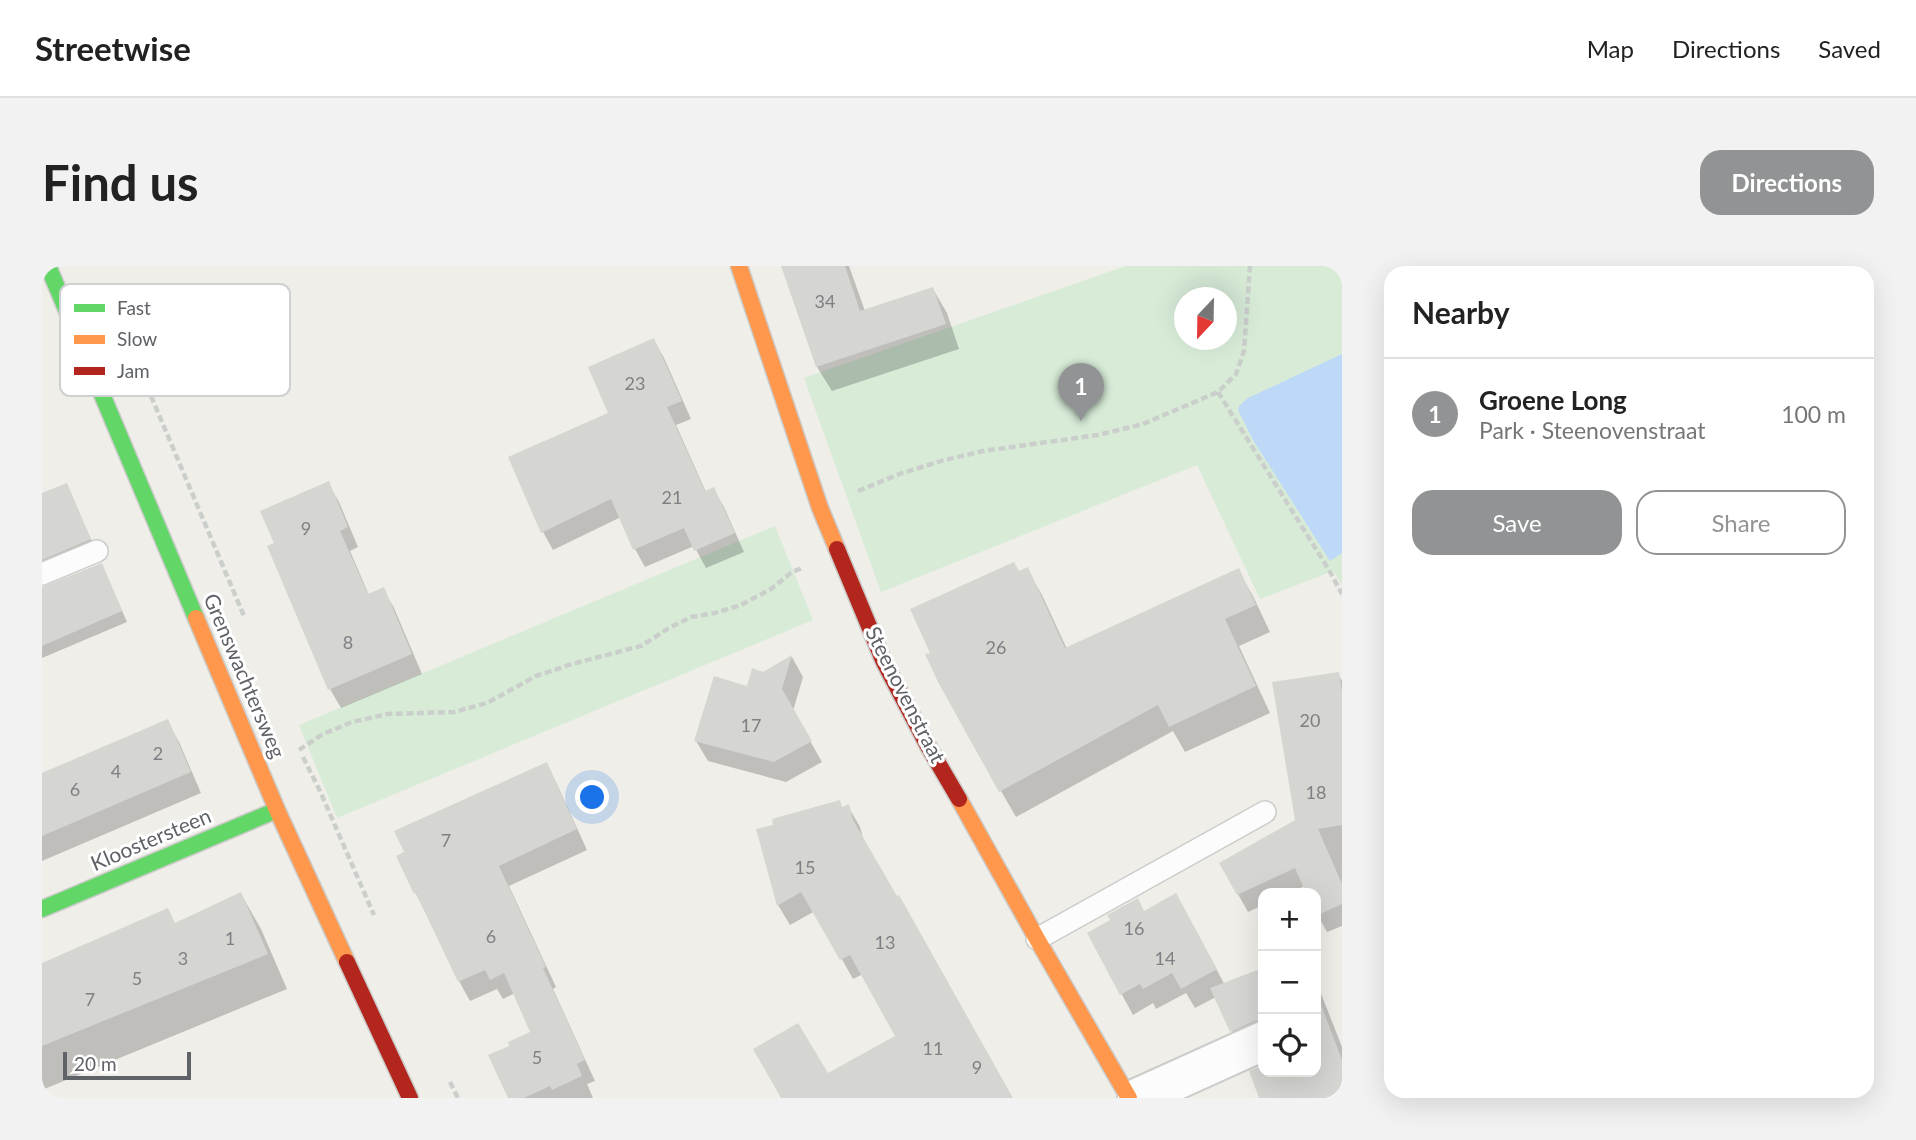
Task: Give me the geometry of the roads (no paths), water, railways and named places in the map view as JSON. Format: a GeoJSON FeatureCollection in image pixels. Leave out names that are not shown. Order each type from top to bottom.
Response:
{"type":"FeatureCollection","features":[{"type":"Feature","properties":{"kind":"street","name":"Steenovenstraat"},"geometry":{"type":"LineString","coordinates":[[739,266],[820,508],[883,660],[928,746],[1129,1098]]}},
{"type":"Feature","properties":{"kind":"street","name":"Grenswachtersweg"},"geometry":{"type":"LineString","coordinates":[[109,396],[277,810],[410,1098]]}},
{"type":"Feature","properties":{"kind":"street","name":"Kloostersteen"},"geometry":{"type":"LineString","coordinates":[[42,909],[277,810]]}},
{"type":"Feature","properties":{"kind":"street"},"geometry":{"type":"LineString","coordinates":[[1136,1098],[1258,1043]]}},
{"type":"Feature","properties":{"kind":"lane"},"geometry":{"type":"LineString","coordinates":[[42,574],[97,551]]}},
{"type":"Feature","properties":{"kind":"lane"},"geometry":{"type":"LineString","coordinates":[[1037,939],[1265,812]]}},
{"type":"Feature","properties":{"kind":"water"},"geometry":{"type":"Polygon","coordinates":[[[1342,354],[1342,553],[1330,561],[1253,440],[1238,410],[1248,398],[1342,354]]]}},
{"type":"Feature","properties":{"kind":"place","name":"Groene Long"},"geometry":{"type":"Point","coordinates":[1081,421]}}]}
